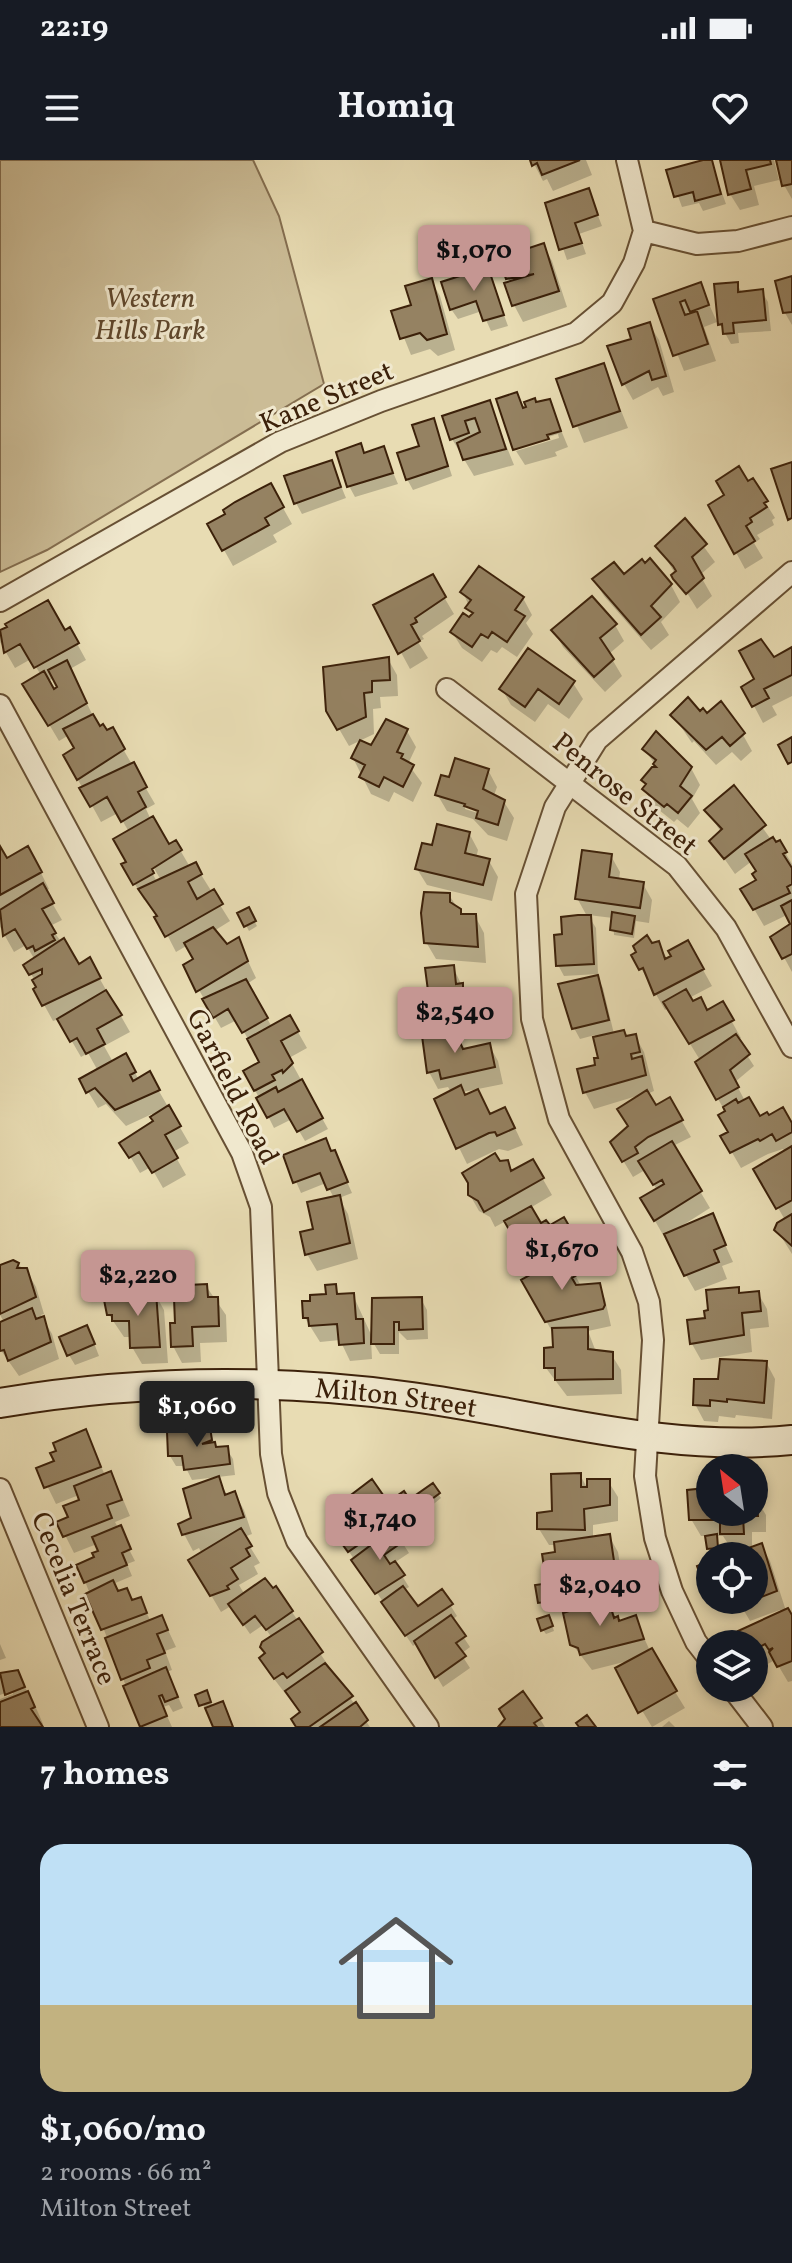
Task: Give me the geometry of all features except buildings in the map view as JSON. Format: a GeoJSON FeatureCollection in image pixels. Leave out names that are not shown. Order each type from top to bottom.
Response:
{"type":"FeatureCollection","features":[{"type":"Feature","properties":{"kind":"main road","name":"Milton Street"},"geometry":{"type":"LineString","coordinates":[[0,1403],[135,1386],[268,1385],[411,1397],[647,1436],[739,1445],[792,1440]]}},
{"type":"Feature","properties":{"kind":"street"},"geometry":{"type":"LineString","coordinates":[[627,160],[644,231],[697,244],[738,241],[792,227]]}},
{"type":"Feature","properties":{"kind":"street","name":"Kane Street"},"geometry":{"type":"LineString","coordinates":[[0,601],[280,442],[381,401],[576,333],[612,303],[634,263],[644,231]]}},
{"type":"Feature","properties":{"kind":"street"},"geometry":{"type":"LineString","coordinates":[[696,1642],[672,1591],[655,1538],[645,1476],[653,1340],[649,1302],[632,1252],[559,1119],[532,1019],[526,894],[555,807],[568,781],[597,740],[792,572]]}},
{"type":"Feature","properties":{"kind":"street","name":"Penrose Street"},"geometry":{"type":"LineString","coordinates":[[447,689],[677,866],[726,928],[792,1047]]}},
{"type":"Feature","properties":{"kind":"street","name":"Garfield Road"},"geometry":{"type":"LineString","coordinates":[[0,705],[242,1153],[261,1207],[271,1454],[278,1493],[297,1541],[428,1727]]}},
{"type":"Feature","properties":{"kind":"street","name":"Cecelia Terrace"},"geometry":{"type":"LineString","coordinates":[[0,1489],[98,1727]]}},
{"type":"Feature","properties":{"kind":"street"},"geometry":{"type":"LineString","coordinates":[[743,1702],[762,1727]]}},
{"type":"Feature","properties":{"kind":"green space","name":"Western Hills Park"},"geometry":{"type":"Polygon","coordinates":[[[0,160],[253,160],[279,216],[324,384],[47,550],[0,572],[0,160]]]}}]}
